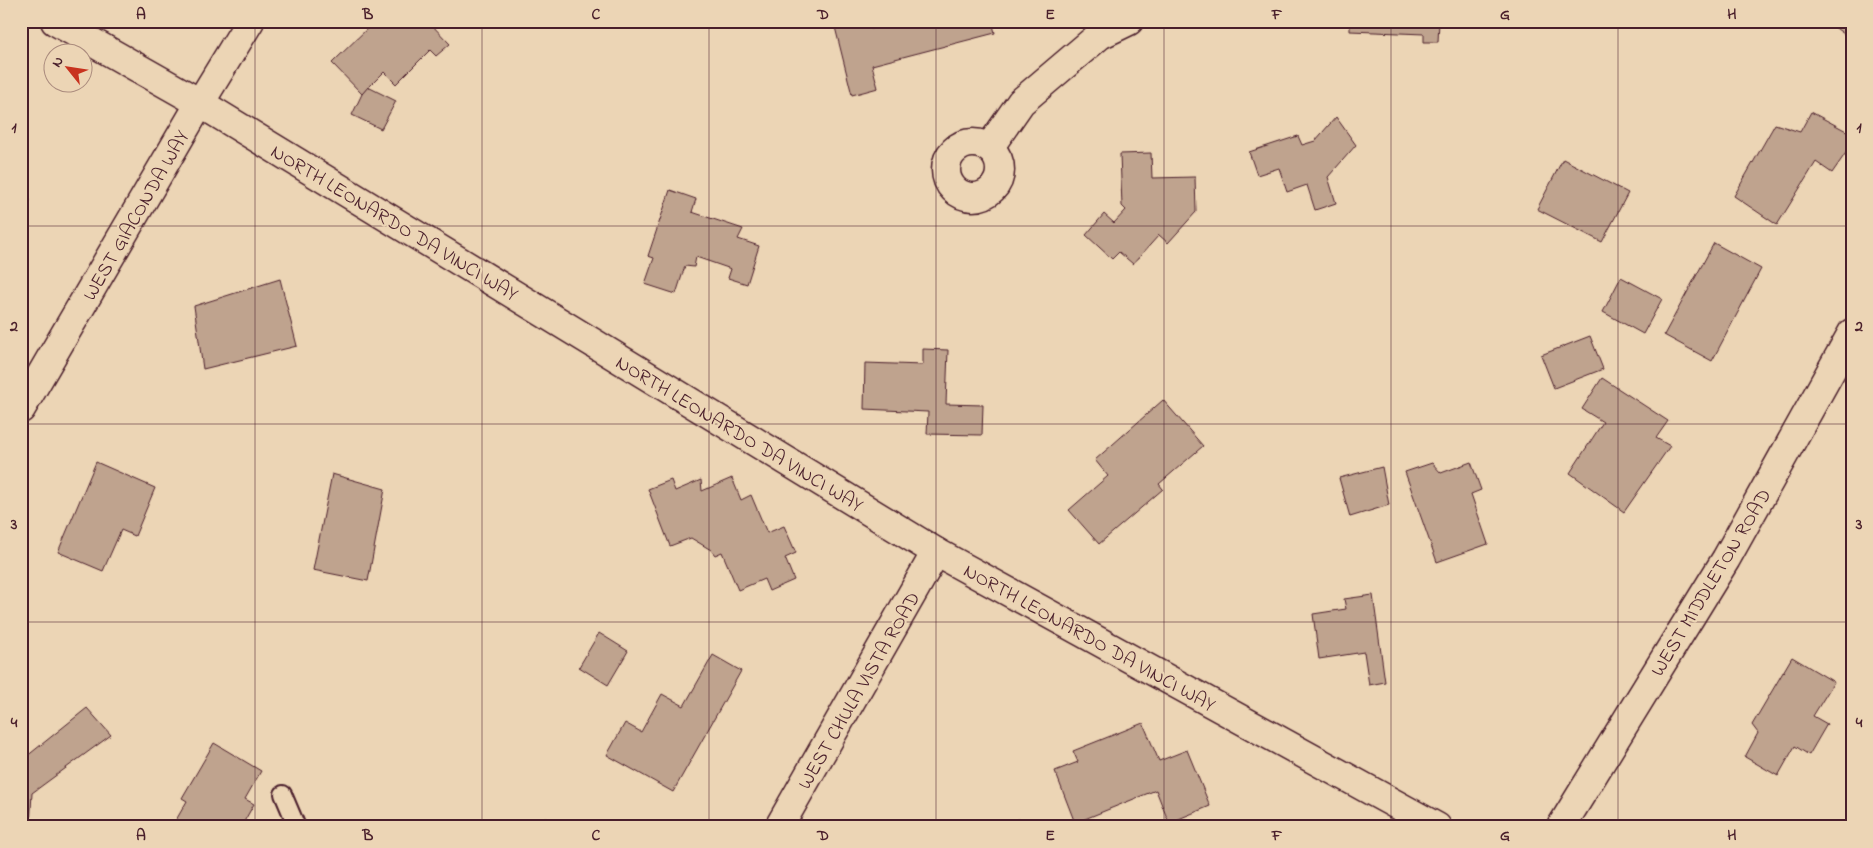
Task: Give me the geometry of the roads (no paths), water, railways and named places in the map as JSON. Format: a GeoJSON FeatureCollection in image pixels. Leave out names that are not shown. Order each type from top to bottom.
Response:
{"type":"FeatureCollection","features":[{"type":"Feature","properties":{"kind":"street","name":"NORTH LEONARDO DA VINCI WAY"},"geometry":{"type":"LineString","coordinates":[[55,21],[200,103],[936,552],[1436,827]]}},
{"type":"Feature","properties":{"kind":"street","name":"WEST GIACONDA WAY"},"geometry":{"type":"LineString","coordinates":[[21,410],[250,21]]}},
{"type":"Feature","properties":{"kind":"street"},"geometry":{"type":"LineString","coordinates":[[989,148],[1022,102],[1100,35],[1128,21]]}},
{"type":"Feature","properties":{"kind":"street","name":"WEST MIDDLETON ROAD"},"geometry":{"type":"LineString","coordinates":[[1561,827],[1726,559],[1852,334]]}},
{"type":"Feature","properties":{"kind":"street","name":"WEST CHULA VISTA ROAD"},"geometry":{"type":"LineString","coordinates":[[779,827],[936,552]]}},
{"type":"Feature","properties":{"kind":"lane"},"geometry":{"type":"LineString","coordinates":[[283,794],[297,827]]}}]}
